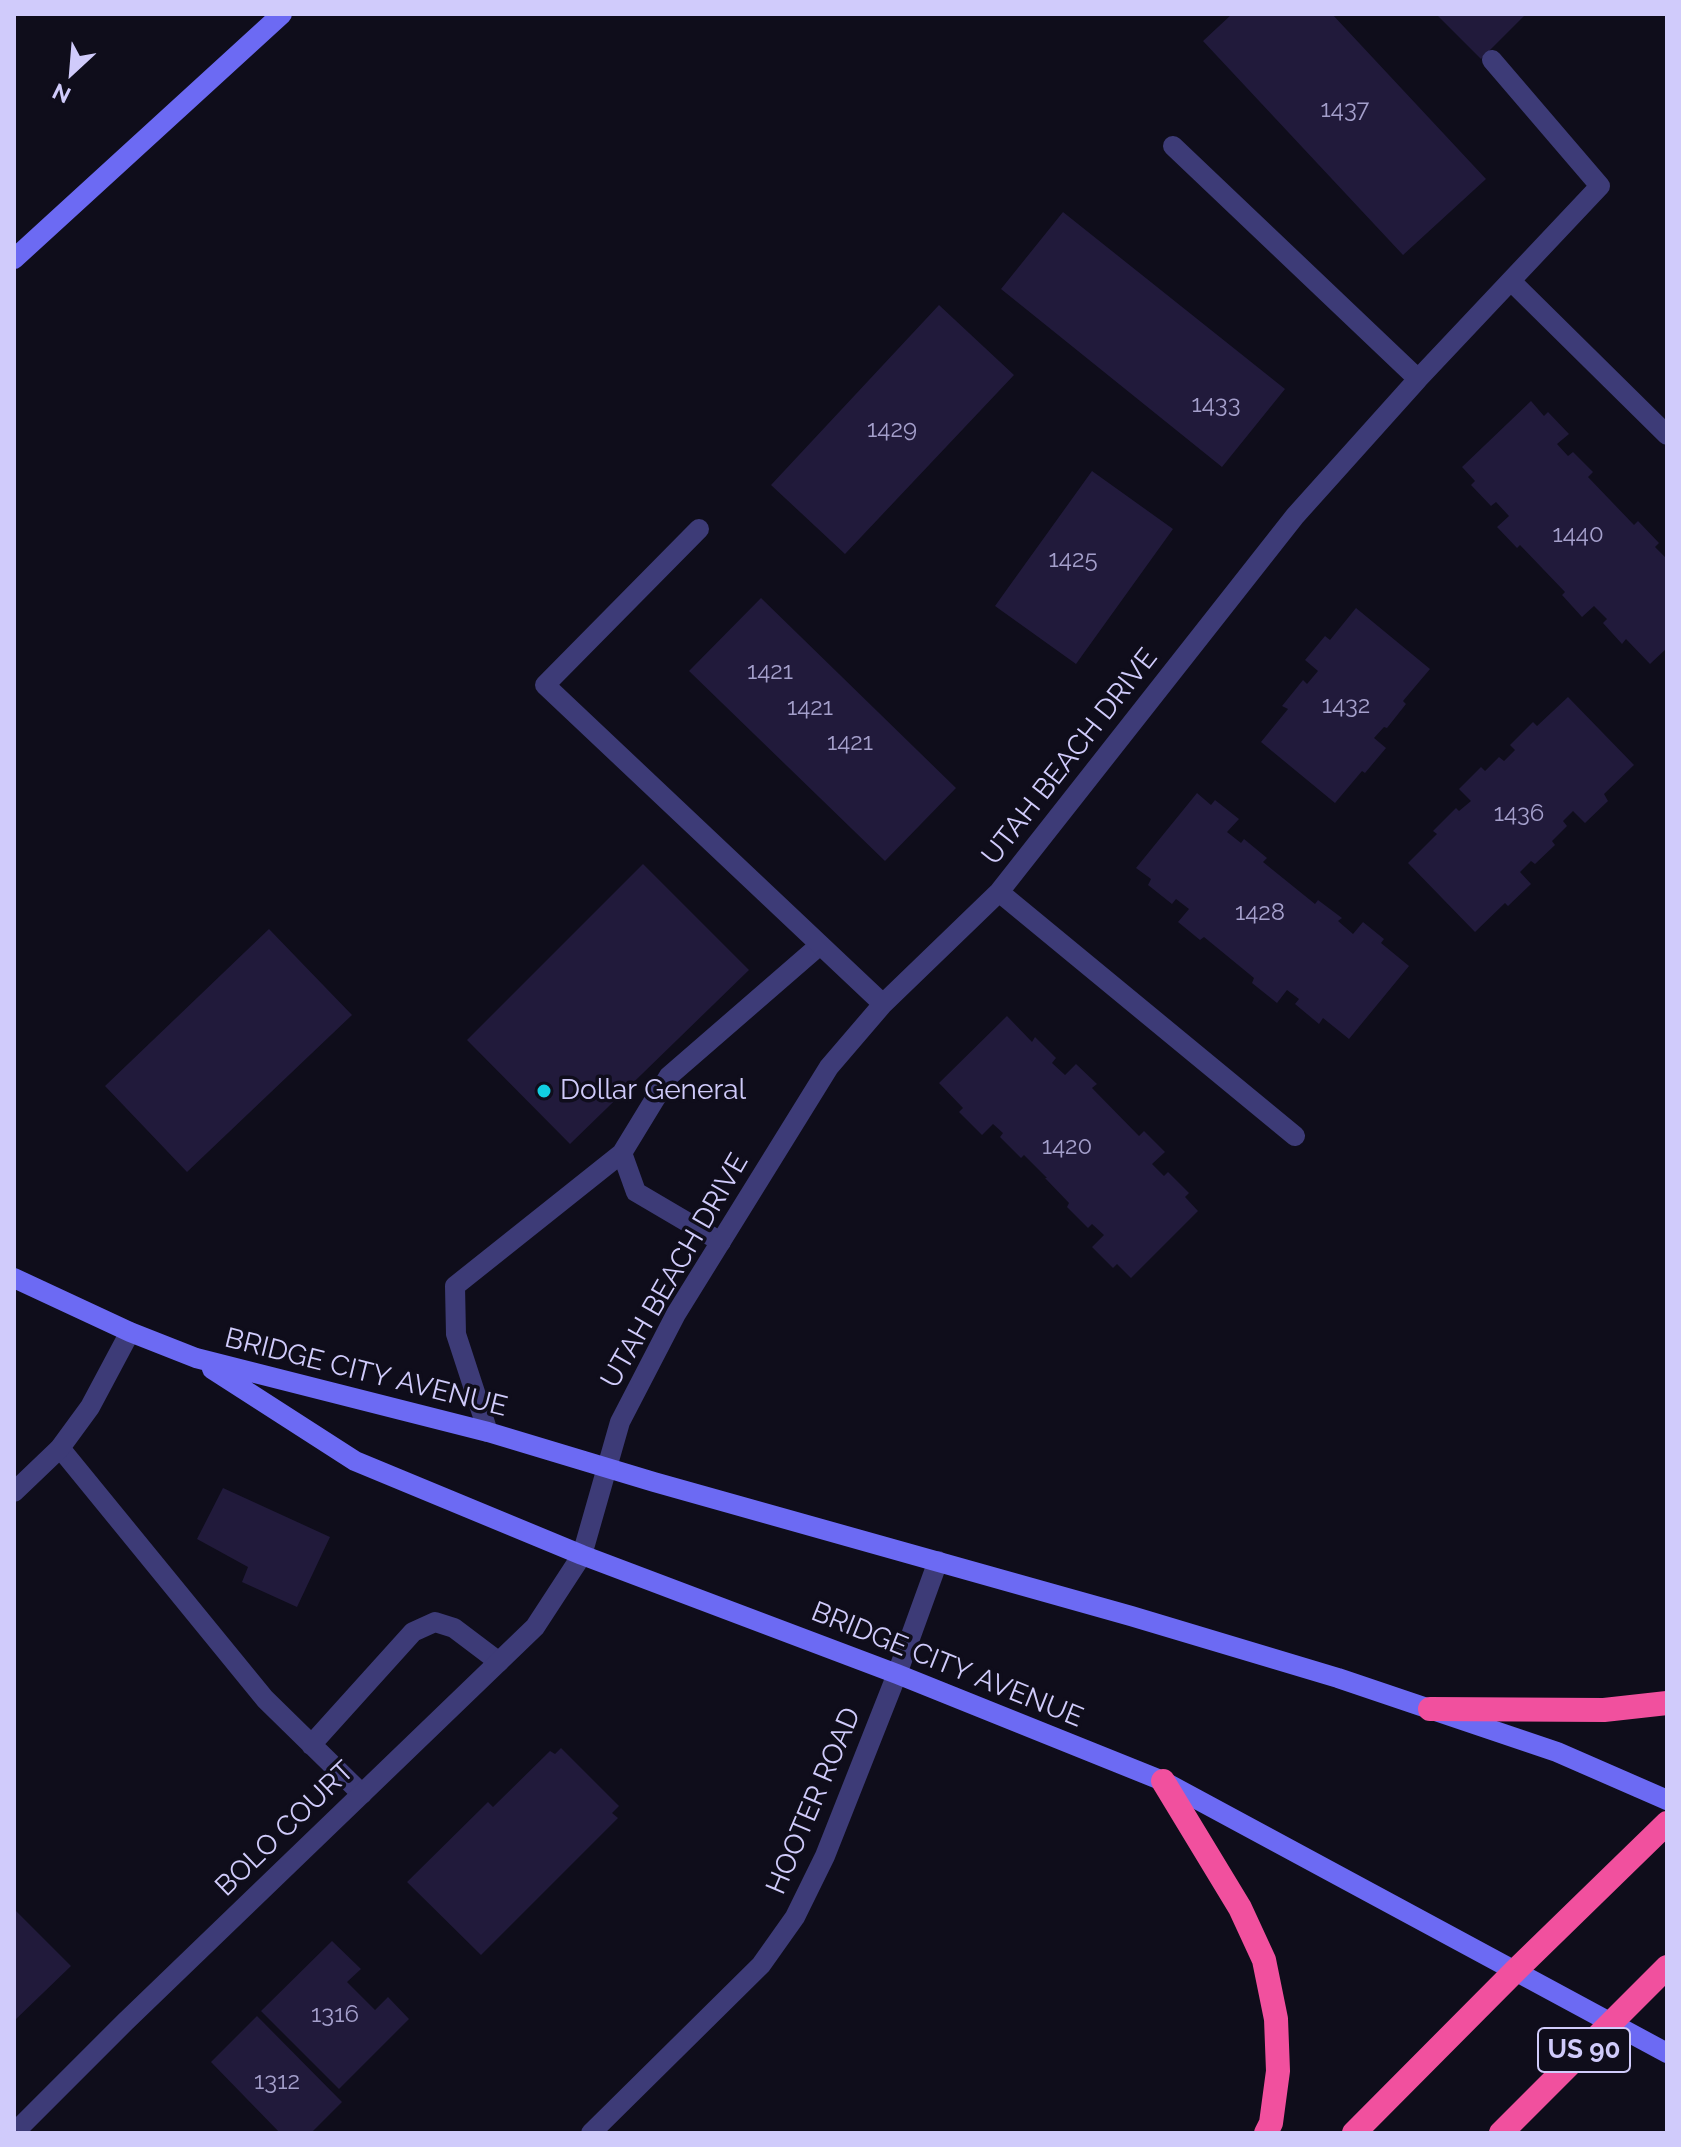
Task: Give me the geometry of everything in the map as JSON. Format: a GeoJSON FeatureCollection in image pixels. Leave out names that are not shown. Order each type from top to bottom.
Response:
{"type":"FeatureCollection","features":[{"type":"Feature","properties":{"kind":"highway"},"geometry":{"type":"LineString","coordinates":[[1430,1709],[1604,1710],[1667,1703]]}},
{"type":"Feature","properties":{"kind":"highway"},"geometry":{"type":"LineString","coordinates":[[1163,1781],[1240,1908],[1264,1960],[1276,2019],[1278,2071],[1271,2123],[1266,2133]]}},
{"type":"Feature","properties":{"kind":"highway"},"geometry":{"type":"LineString","coordinates":[[1354,2133],[1667,1823]]}},
{"type":"Feature","properties":{"kind":"highway","name":"US 90"},"geometry":{"type":"LineString","coordinates":[[1501,2133],[1667,1967]]}},
{"type":"Feature","properties":{"kind":"main road"},"geometry":{"type":"LineString","coordinates":[[14,259],[282,14]]}},
{"type":"Feature","properties":{"kind":"main road","name":"BRIDGE CITY AVENUE"},"geometry":{"type":"LineString","coordinates":[[14,1278],[130,1332],[196,1358],[488,1432],[1146,1620],[1338,1678],[1557,1752],[1667,1800]]}},
{"type":"Feature","properties":{"kind":"main road","name":"BRIDGE CITY AVENUE"},"geometry":{"type":"LineString","coordinates":[[196,1358],[355,1461],[582,1555],[897,1674],[1163,1781],[1667,2053]]}},
{"type":"Feature","properties":{"kind":"street","name":"UTAH BEACH DRIVE"},"geometry":{"type":"LineString","coordinates":[[582,1555],[620,1422],[676,1314],[829,1067],[883,1004],[999,892],[1295,516],[1418,379],[1600,186],[1492,60]]}},
{"type":"Feature","properties":{"kind":"street"},"geometry":{"type":"LineString","coordinates":[[1173,146],[1418,379]]}},
{"type":"Feature","properties":{"kind":"street"},"geometry":{"type":"LineString","coordinates":[[1512,282],[1667,435]]}},
{"type":"Feature","properties":{"kind":"street"},"geometry":{"type":"LineString","coordinates":[[699,529],[545,685],[883,1004]]}},
{"type":"Feature","properties":{"kind":"street"},"geometry":{"type":"LineString","coordinates":[[999,892],[1295,1136]]}},
{"type":"Feature","properties":{"kind":"street"},"geometry":{"type":"LineString","coordinates":[[488,1432],[456,1334],[455,1286],[622,1153],[669,1076],[820,945]]}},
{"type":"Feature","properties":{"kind":"street"},"geometry":{"type":"LineString","coordinates":[[622,1153],[636,1192],[721,1242]]}},
{"type":"Feature","properties":{"kind":"street"},"geometry":{"type":"LineString","coordinates":[[14,1492],[60,1448],[90,1407],[130,1332]]}},
{"type":"Feature","properties":{"kind":"street"},"geometry":{"type":"LineString","coordinates":[[60,1448],[265,1699],[362,1794]]}},
{"type":"Feature","properties":{"kind":"street","name":"BOLO COURT"},"geometry":{"type":"LineString","coordinates":[[14,2133],[535,1627],[582,1555]]}},
{"type":"Feature","properties":{"kind":"street","name":"HOOTER ROAD"},"geometry":{"type":"LineString","coordinates":[[591,2133],[761,1965],[795,1917],[825,1856],[938,1561]]}},
{"type":"Feature","properties":{"kind":"street"},"geometry":{"type":"LineString","coordinates":[[311,1745],[413,1632],[435,1622],[454,1628],[499,1662]]}},
{"type":"Feature","properties":{"kind":"building"},"geometry":{"type":"Polygon","coordinates":[[[1232,14],[1332,14],[1486,179],[1403,255],[1203,41],[1232,14]]]}},
{"type":"Feature","properties":{"kind":"building"},"geometry":{"type":"Polygon","coordinates":[[[1436,14],[1526,14],[1481,59],[1436,14]]]}},
{"type":"Feature","properties":{"kind":"building"},"geometry":{"type":"Polygon","coordinates":[[[1063,212],[1285,389],[1222,467],[1001,289],[1063,212]]]}},
{"type":"Feature","properties":{"kind":"building"},"geometry":{"type":"Polygon","coordinates":[[[939,305],[1014,375],[845,554],[771,485],[939,305]]]}},
{"type":"Feature","properties":{"kind":"building"},"geometry":{"type":"Polygon","coordinates":[[[1531,401],[1544,416],[1548,412],[1569,434],[1557,444],[1568,456],[1573,452],[1593,472],[1588,477],[1634,525],[1638,521],[1659,543],[1655,547],[1667,559],[1667,648],[1650,664],[1626,639],[1622,644],[1603,623],[1607,619],[1594,606],[1582,617],[1562,595],[1565,592],[1520,545],[1517,548],[1497,527],[1509,516],[1496,502],[1491,506],[1471,485],[1475,481],[1462,467],[1531,401]]]}},
{"type":"Feature","properties":{"kind":"building"},"geometry":{"type":"Polygon","coordinates":[[[1092,471],[1173,529],[1076,664],[995,606],[1092,471]]]}},
{"type":"Feature","properties":{"kind":"building"},"geometry":{"type":"Polygon","coordinates":[[[761,598],[956,788],[885,861],[689,671],[761,598]]]}},
{"type":"Feature","properties":{"kind":"building"},"geometry":{"type":"Polygon","coordinates":[[[1356,608],[1430,669],[1403,701],[1406,704],[1387,728],[1384,727],[1374,738],[1386,748],[1335,803],[1261,742],[1288,709],[1282,706],[1303,680],[1307,684],[1318,671],[1305,660],[1325,636],[1330,640],[1356,608]]]}},
{"type":"Feature","properties":{"kind":"building"},"geometry":{"type":"Polygon","coordinates":[[[1568,697],[1634,765],[1604,794],[1608,801],[1585,823],[1573,811],[1563,821],[1567,826],[1552,841],[1555,845],[1535,864],[1531,861],[1520,872],[1531,884],[1508,906],[1505,903],[1475,932],[1408,863],[1437,834],[1433,831],[1456,808],[1459,811],[1471,801],[1459,789],[1481,767],[1485,771],[1499,757],[1504,761],[1515,750],[1510,745],[1533,722],[1537,726],[1568,697]]]}},
{"type":"Feature","properties":{"kind":"building"},"geometry":{"type":"Polygon","coordinates":[[[1197,793],[1211,805],[1215,800],[1239,819],[1227,832],[1241,843],[1244,839],[1267,858],[1263,862],[1315,904],[1318,900],[1342,918],[1338,921],[1353,934],[1363,922],[1384,939],[1381,943],[1409,966],[1349,1039],[1323,1018],[1319,1024],[1295,1004],[1299,999],[1287,990],[1277,1003],[1252,983],[1254,978],[1204,937],[1200,940],[1178,922],[1189,909],[1176,899],[1172,904],[1148,885],[1151,879],[1136,868],[1197,793]]]}},
{"type":"Feature","properties":{"kind":"building"},"geometry":{"type":"Polygon","coordinates":[[[643,864],[749,970],[570,1144],[467,1040],[643,864]]]}},
{"type":"Feature","properties":{"kind":"building"},"geometry":{"type":"Polygon","coordinates":[[[269,929],[352,1015],[187,1172],[105,1086],[269,929]]]}},
{"type":"Feature","properties":{"kind":"building"},"geometry":{"type":"Polygon","coordinates":[[[1007,1016],[1032,1042],[1035,1037],[1056,1058],[1052,1063],[1065,1075],[1076,1064],[1097,1084],[1092,1088],[1139,1136],[1144,1131],[1165,1152],[1152,1164],[1164,1176],[1168,1172],[1189,1193],[1185,1197],[1198,1211],[1131,1278],[1117,1264],[1113,1268],[1092,1247],[1104,1235],[1092,1224],[1088,1228],[1067,1207],[1069,1203],[1047,1178],[1000,1137],[1003,1133],[993,1124],[982,1135],[959,1112],[963,1108],[939,1083],[1007,1016]]]}},
{"type":"Feature","properties":{"kind":"building"},"geometry":{"type":"Polygon","coordinates":[[[223,1488],[330,1537],[297,1607],[242,1582],[248,1567],[197,1539],[223,1488]]]}},
{"type":"Feature","properties":{"kind":"building"},"geometry":{"type":"Polygon","coordinates":[[[561,1748],[619,1806],[612,1813],[618,1818],[481,1955],[407,1882],[488,1802],[493,1807],[550,1751],[555,1754],[561,1748]]]}},
{"type":"Feature","properties":{"kind":"building"},"geometry":{"type":"Polygon","coordinates":[[[14,1909],[71,1966],[14,2021],[14,1909]]]}},
{"type":"Feature","properties":{"kind":"building"},"geometry":{"type":"Polygon","coordinates":[[[332,1941],[361,1969],[347,1982],[375,2010],[388,1997],[409,2019],[339,2089],[261,2011],[332,1941]]]}},
{"type":"Feature","properties":{"kind":"building"},"geometry":{"type":"Polygon","coordinates":[[[257,2016],[342,2102],[311,2133],[280,2133],[211,2062],[257,2016]]]}},
{"type":"Feature","properties":{"kind":"place","name":"Dollar General"},"geometry":{"type":"Point","coordinates":[544,1091]}}]}
